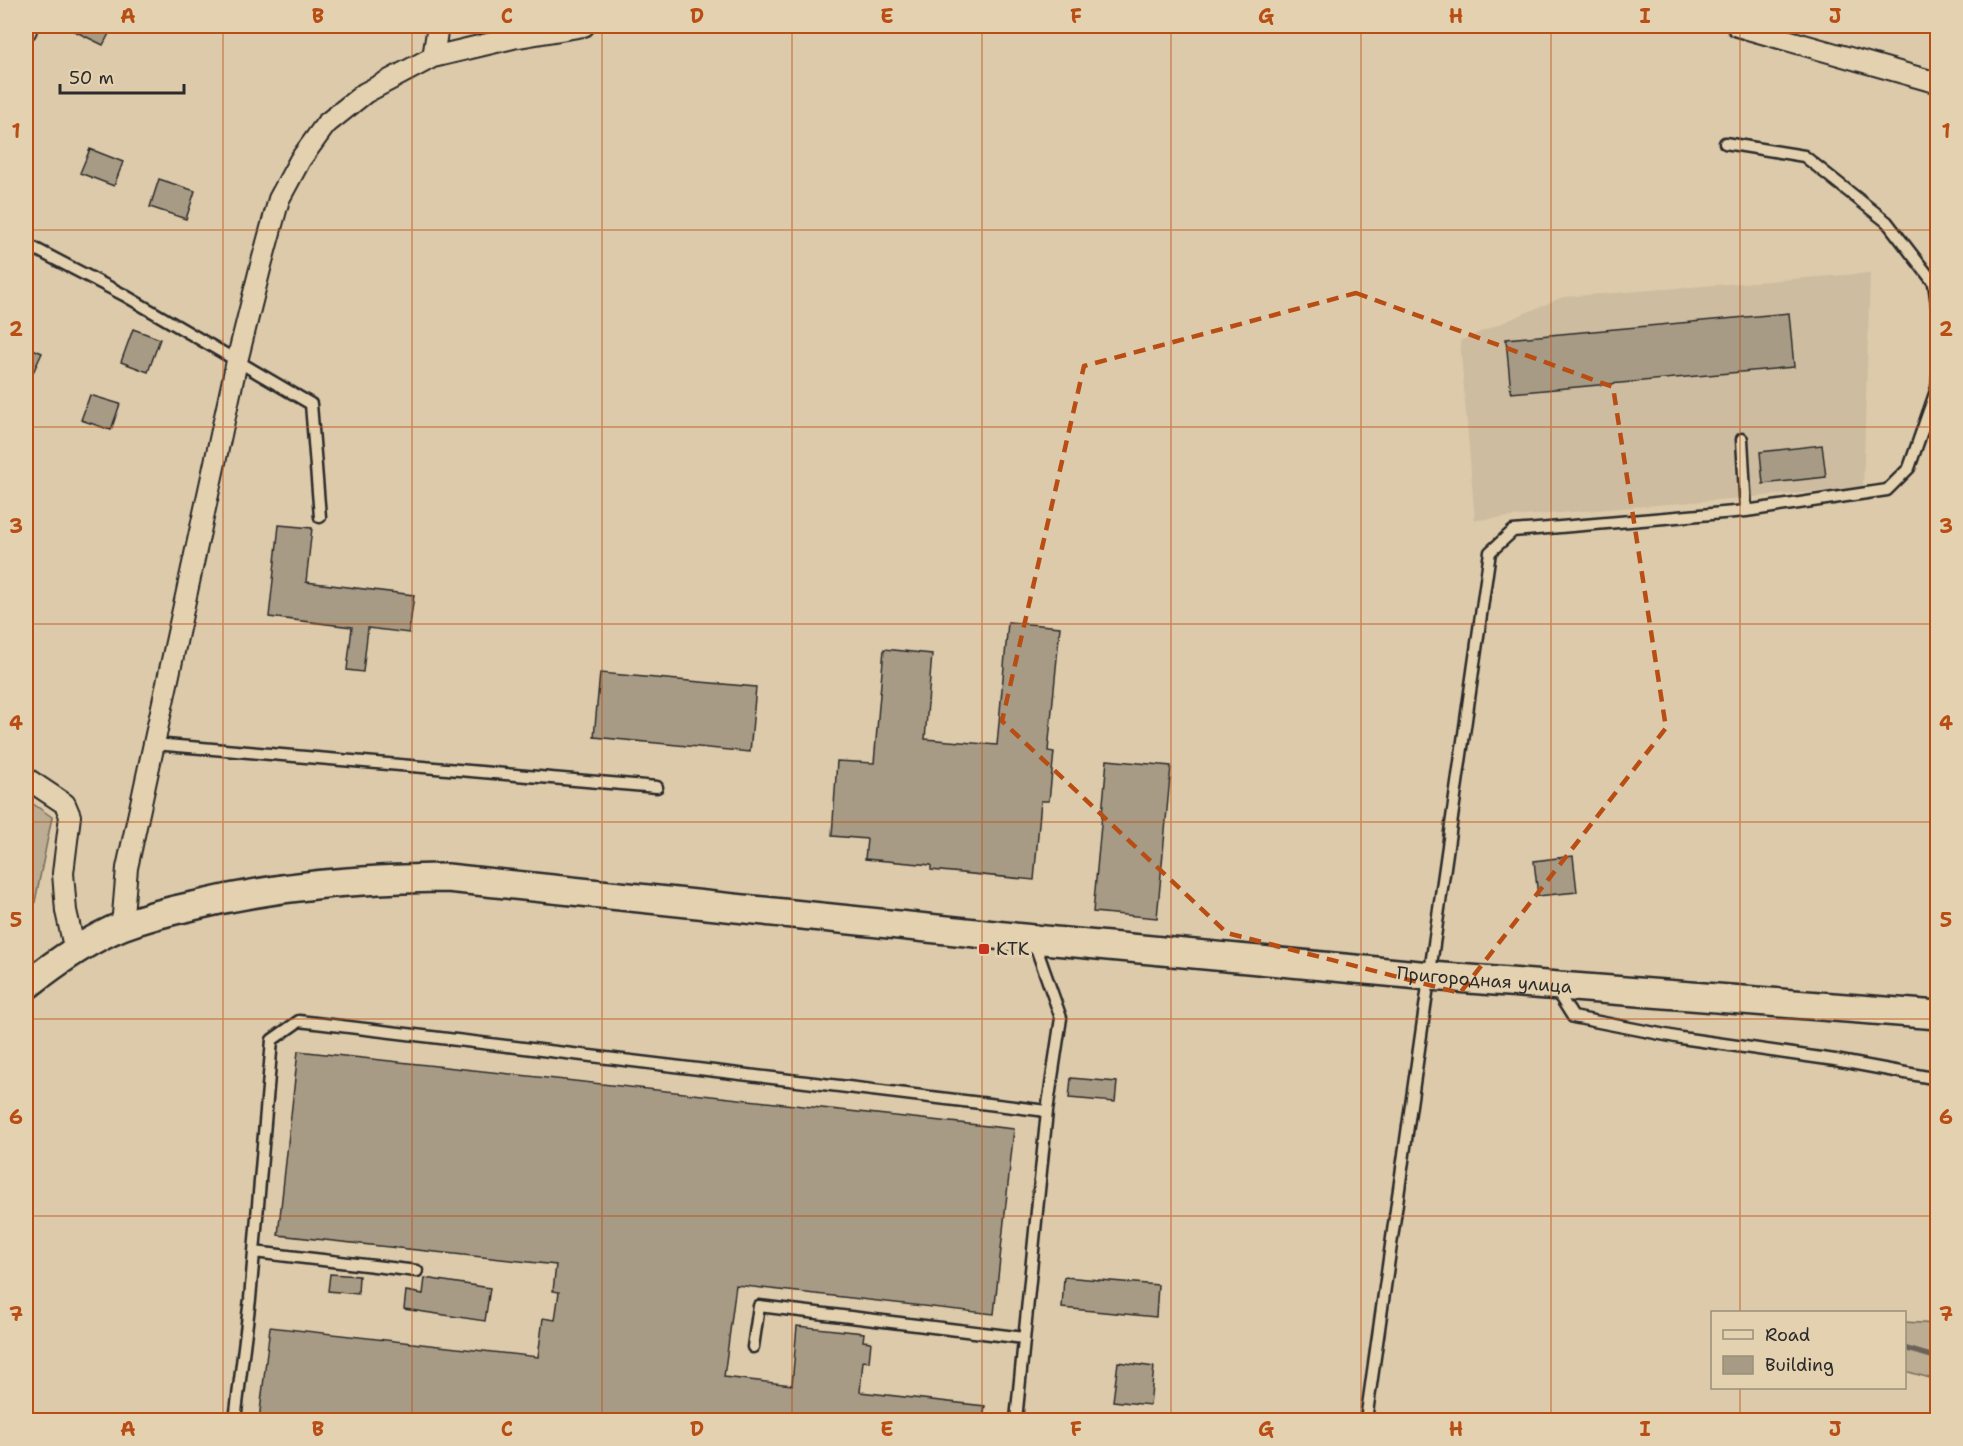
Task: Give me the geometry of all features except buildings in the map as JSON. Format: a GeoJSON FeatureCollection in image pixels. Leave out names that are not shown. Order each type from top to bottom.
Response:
{"type":"FeatureCollection","features":[{"type":"Feature","properties":{"kind":"street"},"geometry":{"type":"LineString","coordinates":[[26,30],[27,26]]}},
{"type":"Feature","properties":{"kind":"street"},"geometry":{"type":"LineString","coordinates":[[433,57],[438,26]]}},
{"type":"Feature","properties":{"kind":"street"},"geometry":{"type":"LineString","coordinates":[[122,926],[127,868],[237,361],[279,199],[300,160],[326,124],[365,93],[433,57],[513,38],[584,26]]}},
{"type":"Feature","properties":{"kind":"street"},"geometry":{"type":"LineString","coordinates":[[1737,26],[1938,83]]}},
{"type":"Feature","properties":{"kind":"street"},"geometry":{"type":"LineString","coordinates":[[26,778],[65,804],[70,816],[63,873],[66,911],[75,951]]}},
{"type":"Feature","properties":{"kind":"street","name":"Пригородная улица"},"geometry":{"type":"LineString","coordinates":[[26,986],[48,968],[75,951],[122,926],[173,910],[225,898],[301,885],[379,878],[447,878],[1033,939],[1430,976],[1938,1015]]}},
{"type":"Feature","properties":{"kind":"lane"},"geometry":{"type":"LineString","coordinates":[[1725,143],[1804,156],[1887,222],[1934,283],[1938,312]]}},
{"type":"Feature","properties":{"kind":"lane"},"geometry":{"type":"LineString","coordinates":[[26,244],[124,295],[311,404],[320,517]]}},
{"type":"Feature","properties":{"kind":"lane"},"geometry":{"type":"LineString","coordinates":[[1366,1420],[1490,552],[1513,531],[1746,511],[1887,489],[1909,468],[1937,388],[1938,377]]}},
{"type":"Feature","properties":{"kind":"lane"},"geometry":{"type":"LineString","coordinates":[[1742,439],[1746,511]]}},
{"type":"Feature","properties":{"kind":"lane"},"geometry":{"type":"LineString","coordinates":[[154,744],[657,787]]}},
{"type":"Feature","properties":{"kind":"lane"},"geometry":{"type":"LineString","coordinates":[[1016,1420],[1047,1110],[1061,1018],[1033,939]]}},
{"type":"Feature","properties":{"kind":"lane"},"geometry":{"type":"LineString","coordinates":[[1553,986],[1574,1017],[1681,1038],[1835,1060],[1938,1079]]}},
{"type":"Feature","properties":{"kind":"lane"},"geometry":{"type":"LineString","coordinates":[[235,1420],[254,1252],[272,1040],[299,1021],[1047,1110]]}},
{"type":"Feature","properties":{"kind":"lane"},"geometry":{"type":"LineString","coordinates":[[254,1252],[417,1271]]}},
{"type":"Feature","properties":{"kind":"lane"},"geometry":{"type":"LineString","coordinates":[[753,1347],[759,1306],[1024,1338]]}},
{"type":"Feature","properties":{"kind":"highlighted area"},"geometry":{"type":"Polygon","coordinates":[[[1356,293],[1613,387],[1666,728],[1460,993],[1227,933],[1002,721],[1084,366],[1356,293]]]}},
{"type":"Feature","properties":{"kind":"shaded area"},"geometry":{"type":"Polygon","coordinates":[[[1870,273],[1863,488],[1475,520],[1460,341],[1563,297],[1870,273]]]}},
{"type":"Feature","properties":{"kind":"shaded area"},"geometry":{"type":"Polygon","coordinates":[[[26,799],[52,817],[26,947],[26,799]]]}},
{"type":"Feature","properties":{"kind":"shaded area"},"geometry":{"type":"Polygon","coordinates":[[[1906,1322],[1937,1324],[1937,1380],[1906,1371],[1906,1322]]]}},
{"type":"Feature","properties":{"kind":"waterway"},"geometry":{"type":"LineString","coordinates":[[1906,1349],[1938,1358]]}},
{"type":"Feature","properties":{"kind":"place","name":"КТК"},"geometry":{"type":"Point","coordinates":[984,949]}}]}
